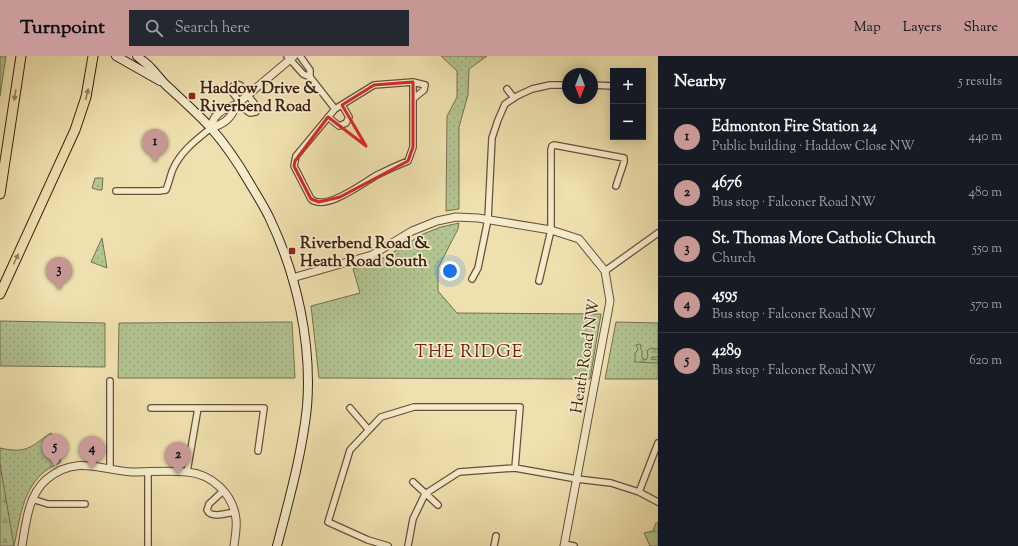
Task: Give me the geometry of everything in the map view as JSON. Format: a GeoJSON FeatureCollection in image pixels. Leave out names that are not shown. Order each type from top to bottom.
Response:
{"type":"FeatureCollection","features":[{"type":"Feature","properties":{"kind":"main road"},"geometry":{"type":"LineString","coordinates":[[0,194],[21,56]]}},
{"type":"Feature","properties":{"kind":"main road"},"geometry":{"type":"LineString","coordinates":[[0,294],[75,130],[85,100],[93,56]]}},
{"type":"Feature","properties":{"kind":"main road"},"geometry":{"type":"LineString","coordinates":[[116,56],[164,83]]}},
{"type":"Feature","properties":{"kind":"main road"},"geometry":{"type":"LineString","coordinates":[[137,56],[150,66],[164,83],[211,128],[239,166],[267,212],[283,248],[292,278],[303,328],[307,360],[306,407],[297,466],[277,546]]}},
{"type":"Feature","properties":{"kind":"street"},"geometry":{"type":"LineString","coordinates":[[300,56],[310,70],[310,77]]}},
{"type":"Feature","properties":{"kind":"street"},"geometry":{"type":"LineString","coordinates":[[211,128],[212,120],[215,115],[228,107],[238,104],[290,57],[303,74],[310,77],[335,109]]}},
{"type":"Feature","properties":{"kind":"street"},"geometry":{"type":"LineString","coordinates":[[413,82],[413,147],[408,161],[385,171],[340,197],[314,202],[294,166],[296,156],[335,109],[374,85],[413,82],[425,85],[424,90],[414,98]]}},
{"type":"Feature","properties":{"kind":"street"},"geometry":{"type":"LineString","coordinates":[[237,84],[240,85],[249,95],[257,107],[256,112],[250,113],[238,104],[232,92],[232,86],[237,84]]}},
{"type":"Feature","properties":{"kind":"street"},"geometry":{"type":"LineString","coordinates":[[472,279],[478,268],[488,219],[492,138],[505,104],[532,88],[562,85]]}},
{"type":"Feature","properties":{"kind":"street"},"geometry":{"type":"LineString","coordinates":[[598,85],[610,86]]}},
{"type":"Feature","properties":{"kind":"street"},"geometry":{"type":"LineString","coordinates":[[508,89],[514,98]]}},
{"type":"Feature","properties":{"kind":"street"},"geometry":{"type":"LineString","coordinates":[[116,191],[158,192],[166,190],[173,169],[182,154],[189,146],[211,128],[222,125],[234,114],[238,104]]}},
{"type":"Feature","properties":{"kind":"street"},"geometry":{"type":"LineString","coordinates":[[328,118],[339,126],[346,123],[349,117],[342,105]]}},
{"type":"Feature","properties":{"kind":"street"},"geometry":{"type":"LineString","coordinates":[[539,282],[551,230],[552,146],[554,145],[624,158],[616,186]]}},
{"type":"Feature","properties":{"kind":"street","name":"Heath Road NW"},"geometry":{"type":"LineString","coordinates":[[292,278],[372,255],[412,231],[437,220],[461,217],[488,219],[551,230],[580,239],[605,271],[610,302],[564,545]]}},
{"type":"Feature","properties":{"kind":"street"},"geometry":{"type":"LineString","coordinates":[[605,271],[658,234]]}},
{"type":"Feature","properties":{"kind":"street"},"geometry":{"type":"LineString","coordinates":[[110,381],[110,468]]}},
{"type":"Feature","properties":{"kind":"street"},"geometry":{"type":"LineString","coordinates":[[388,546],[368,540],[328,522],[350,450],[368,429],[381,417],[414,407],[520,407],[515,468]]}},
{"type":"Feature","properties":{"kind":"street"},"geometry":{"type":"LineString","coordinates":[[151,408],[264,408],[258,451]]}},
{"type":"Feature","properties":{"kind":"street"},"geometry":{"type":"LineString","coordinates":[[188,472],[198,408]]}},
{"type":"Feature","properties":{"kind":"street"},"geometry":{"type":"LineString","coordinates":[[350,408],[368,429]]}},
{"type":"Feature","properties":{"kind":"street"},"geometry":{"type":"LineString","coordinates":[[639,492],[658,442]]}},
{"type":"Feature","properties":{"kind":"street"},"geometry":{"type":"LineString","coordinates":[[22,546],[32,500],[42,484],[61,470],[69,467],[87,465],[124,471],[188,472],[207,478],[224,491],[230,501],[234,512],[236,525],[234,546]]}},
{"type":"Feature","properties":{"kind":"street"},"geometry":{"type":"LineString","coordinates":[[408,546],[413,519],[425,494],[459,472],[515,468],[577,479],[611,483],[639,492],[658,502]]}},
{"type":"Feature","properties":{"kind":"street"},"geometry":{"type":"LineString","coordinates":[[148,472],[148,546]]}},
{"type":"Feature","properties":{"kind":"street"},"geometry":{"type":"LineString","coordinates":[[413,482],[438,505]]}},
{"type":"Feature","properties":{"kind":"street"},"geometry":{"type":"LineString","coordinates":[[224,491],[209,504],[206,510],[209,514],[213,515],[234,512]]}},
{"type":"Feature","properties":{"kind":"street"},"geometry":{"type":"LineString","coordinates":[[32,500],[48,504],[85,504]]}},
{"type":"Feature","properties":{"kind":"street"},"geometry":{"type":"LineString","coordinates":[[494,546],[496,536]]}},
{"type":"Feature","properties":{"kind":"street"},"geometry":{"type":"LineString","coordinates":[[564,545],[574,546]]}},
{"type":"Feature","properties":{"kind":"highlighted area"},"geometry":{"type":"Polygon","coordinates":[[[413,82],[413,147],[408,161],[340,197],[319,202],[311,199],[294,166],[295,161],[328,117],[366,146],[342,105],[374,85],[413,82]]]}},
{"type":"Feature","properties":{"kind":"green space"},"geometry":{"type":"Polygon","coordinates":[[[0,56],[6,56],[0,96],[0,56]]]}},
{"type":"Feature","properties":{"kind":"green space"},"geometry":{"type":"Polygon","coordinates":[[[441,56],[487,56],[469,69],[468,95],[459,127],[459,209],[446,211],[447,116],[457,97],[457,71],[441,56]]]}},
{"type":"Feature","properties":{"kind":"green space"},"geometry":{"type":"Polygon","coordinates":[[[95,178],[103,178],[102,190],[92,188],[95,178]]]}},
{"type":"Feature","properties":{"kind":"green space"},"geometry":{"type":"Polygon","coordinates":[[[459,223],[458,229],[438,268],[438,291],[457,313],[601,314],[590,379],[319,378],[311,306],[360,293],[353,269],[375,262],[387,256],[423,234],[441,227],[459,223]]]}},
{"type":"Feature","properties":{"kind":"green space"},"geometry":{"type":"Polygon","coordinates":[[[102,238],[107,268],[91,262],[102,238]]]}},
{"type":"Feature","properties":{"kind":"green space"},"geometry":{"type":"Polygon","coordinates":[[[0,321],[105,323],[105,367],[0,366],[0,321]]]}},
{"type":"Feature","properties":{"kind":"green space"},"geometry":{"type":"Polygon","coordinates":[[[292,322],[295,378],[118,378],[119,323],[292,322]]]}},
{"type":"Feature","properties":{"kind":"green space"},"geometry":{"type":"Polygon","coordinates":[[[616,322],[658,323],[658,379],[605,379],[616,322]]]}},
{"type":"Feature","properties":{"kind":"green space"},"geometry":{"type":"Polygon","coordinates":[[[640,344],[642,358],[646,360],[648,357],[647,351],[651,348],[658,349],[658,357],[652,357],[651,359],[658,360],[658,363],[635,362],[635,354],[638,349],[636,345],[640,344]]]}},
{"type":"Feature","properties":{"kind":"green space"},"geometry":{"type":"Polygon","coordinates":[[[51,433],[61,462],[45,471],[31,487],[20,515],[14,546],[0,546],[0,448],[22,450],[28,448],[51,433]]]}},
{"type":"Feature","properties":{"kind":"green space"},"geometry":{"type":"Polygon","coordinates":[[[0,464],[14,546],[0,546],[0,464]]]}},
{"type":"Feature","properties":{"kind":"green space"},"geometry":{"type":"Polygon","coordinates":[[[656,523],[658,523],[658,546],[650,546],[644,533],[653,531],[656,523]]]}},
{"type":"Feature","properties":{"kind":"place","name":"Haddow Drive & Riverbend Road"},"geometry":{"type":"Point","coordinates":[192,96]}},
{"type":"Feature","properties":{"kind":"place","name":"Edmonton Fire Station 24"},"geometry":{"type":"Point","coordinates":[155,162]}},
{"type":"Feature","properties":{"kind":"place","name":"Riverbend Road & Heath Road South"},"geometry":{"type":"Point","coordinates":[292,251]}},
{"type":"Feature","properties":{"kind":"place","name":"St. Thomas More Catholic Church"},"geometry":{"type":"Point","coordinates":[59,290]}},
{"type":"Feature","properties":{"kind":"place","name":"4289"},"geometry":{"type":"Point","coordinates":[55,467]}},
{"type":"Feature","properties":{"kind":"place","name":"4595"},"geometry":{"type":"Point","coordinates":[92,469]}},
{"type":"Feature","properties":{"kind":"place","name":"4676"},"geometry":{"type":"Point","coordinates":[178,475]}},
{"type":"Feature","properties":{"kind":"district","name":"THE RIDGE"},"geometry":{"type":"Point","coordinates":[469,351]}}]}
